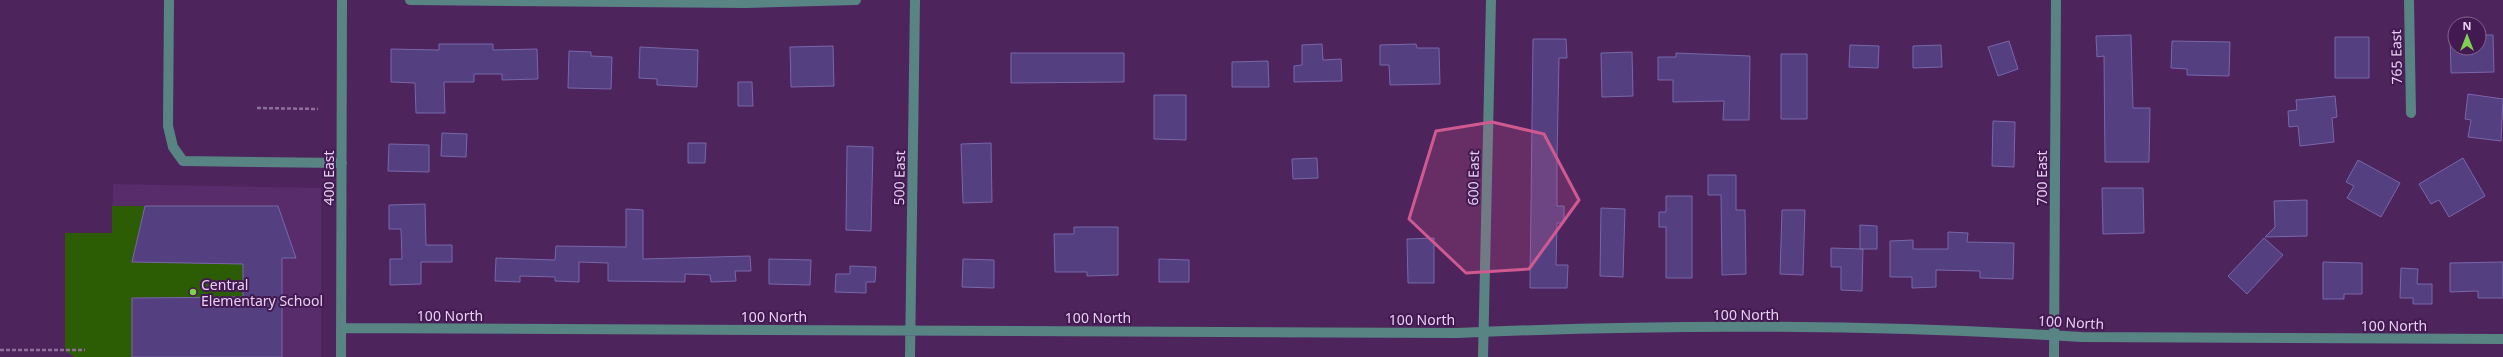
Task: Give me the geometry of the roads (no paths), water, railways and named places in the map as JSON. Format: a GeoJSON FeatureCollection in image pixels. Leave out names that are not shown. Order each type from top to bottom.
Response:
{"type":"FeatureCollection","features":[{"type":"Feature","properties":{"kind":"street"},"geometry":{"type":"LineString","coordinates":[[169,0],[168,126],[173,148],[183,161],[342,163]]}},
{"type":"Feature","properties":{"kind":"street","name":"400 East"},"geometry":{"type":"LineString","coordinates":[[341,357],[342,0]]}},
{"type":"Feature","properties":{"kind":"street"},"geometry":{"type":"LineString","coordinates":[[410,0],[746,3],[856,0]]}},
{"type":"Feature","properties":{"kind":"street","name":"500 East"},"geometry":{"type":"LineString","coordinates":[[910,357],[915,0]]}},
{"type":"Feature","properties":{"kind":"street","name":"600 East"},"geometry":{"type":"LineString","coordinates":[[1483,357],[1491,0]]}},
{"type":"Feature","properties":{"kind":"street","name":"700 East"},"geometry":{"type":"LineString","coordinates":[[2054,357],[2056,0]]}},
{"type":"Feature","properties":{"kind":"street","name":"765 East"},"geometry":{"type":"LineString","coordinates":[[2409,0],[2411,112]]}},
{"type":"Feature","properties":{"kind":"street","name":"100 North"},"geometry":{"type":"LineString","coordinates":[[341,328],[1484,332],[1519,329],[1795,328],[2054,336],[2503,340]]}},
{"type":"Feature","properties":{"kind":"place","name":"Central Elementary School"},"geometry":{"type":"Point","coordinates":[193,292]}}]}
